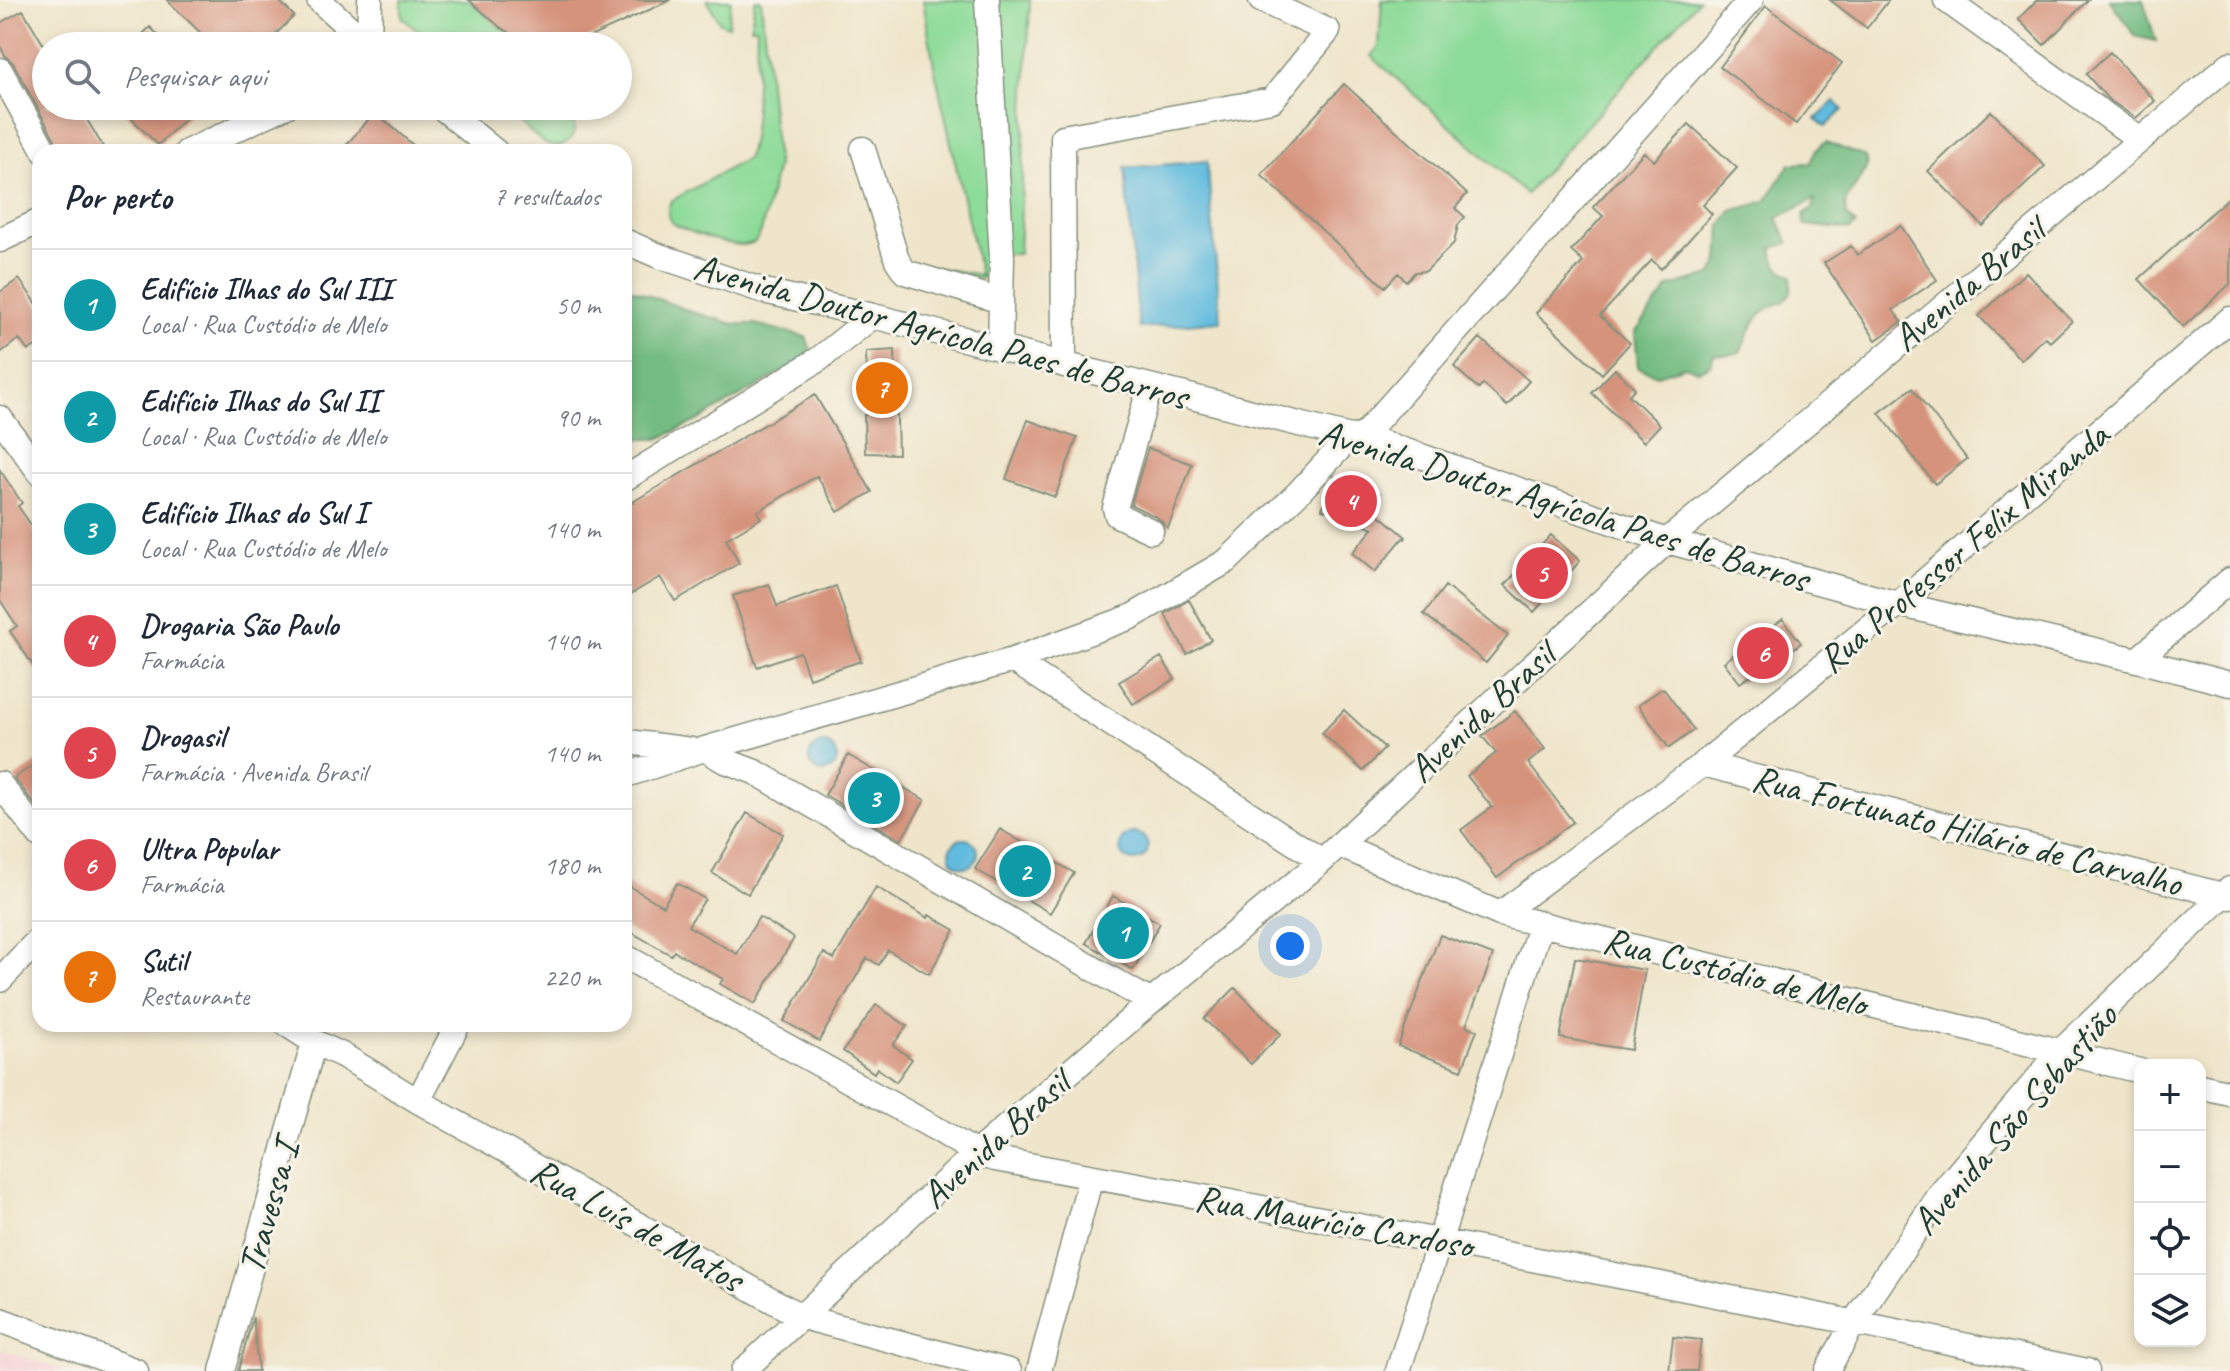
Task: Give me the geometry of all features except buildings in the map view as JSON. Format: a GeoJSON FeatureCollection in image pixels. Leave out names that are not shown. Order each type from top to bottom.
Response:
{"type":"FeatureCollection","features":[{"type":"Feature","properties":{"kind":"street"},"geometry":{"type":"LineString","coordinates":[[319,0],[354,32]]}},
{"type":"Feature","properties":{"kind":"street"},"geometry":{"type":"LineString","coordinates":[[369,32],[370,0]]}},
{"type":"Feature","properties":{"kind":"street"},"geometry":{"type":"LineString","coordinates":[[987,0],[1002,258],[1000,349]]}},
{"type":"Feature","properties":{"kind":"street"},"geometry":{"type":"LineString","coordinates":[[1064,365],[1063,137],[1272,100],[1328,31],[1261,0]]}},
{"type":"Feature","properties":{"kind":"street"},"geometry":{"type":"LineString","coordinates":[[632,775],[702,750],[1013,660],[1131,617],[1227,561],[1356,436],[1472,312],[1751,0]]}},
{"type":"Feature","properties":{"kind":"street"},"geometry":{"type":"LineString","coordinates":[[1946,0],[2139,139]]}},
{"type":"Feature","properties":{"kind":"street","name":"Avenida Brasil"},"geometry":{"type":"LineString","coordinates":[[743,1371],[976,1153],[1330,853],[1667,541],[2230,64]]}},
{"type":"Feature","properties":{"kind":"street"},"geometry":{"type":"LineString","coordinates":[[0,70],[41,144]]}},
{"type":"Feature","properties":{"kind":"street"},"geometry":{"type":"LineString","coordinates":[[204,144],[256,120]]}},
{"type":"Feature","properties":{"kind":"street"},"geometry":{"type":"LineString","coordinates":[[457,120],[486,144]]}},
{"type":"Feature","properties":{"kind":"street"},"geometry":{"type":"LineString","coordinates":[[863,149],[897,260],[905,272],[1001,301]]}},
{"type":"Feature","properties":{"kind":"street"},"geometry":{"type":"LineString","coordinates":[[0,240],[32,225]]}},
{"type":"Feature","properties":{"kind":"street","name":"Avenida Doutor Agrícola Paes de Barros"},"geometry":{"type":"LineString","coordinates":[[632,244],[764,291],[1356,436],[1667,541],[1898,604],[2230,684]]}},
{"type":"Feature","properties":{"kind":"street"},"geometry":{"type":"LineString","coordinates":[[632,474],[819,359],[873,316]]}},
{"type":"Feature","properties":{"kind":"street","name":"Rua Professor Felix Miranda"},"geometry":{"type":"LineString","coordinates":[[1500,914],[1703,764],[1898,604],[2230,319]]}},
{"type":"Feature","properties":{"kind":"street"},"geometry":{"type":"LineString","coordinates":[[1150,386],[1115,508],[1117,515],[1151,531]]}},
{"type":"Feature","properties":{"kind":"street"},"geometry":{"type":"LineString","coordinates":[[0,418],[32,462]]}},
{"type":"Feature","properties":{"kind":"street"},"geometry":{"type":"LineString","coordinates":[[2137,660],[2230,580]]}},
{"type":"Feature","properties":{"kind":"street","name":"Rua Custódio de Melo"},"geometry":{"type":"LineString","coordinates":[[1013,660],[1330,853],[1500,914],[2134,1070]]}},
{"type":"Feature","properties":{"kind":"street"},"geometry":{"type":"LineString","coordinates":[[740,739],[755,772]]}},
{"type":"Feature","properties":{"kind":"street"},"geometry":{"type":"LineString","coordinates":[[632,742],[702,750],[755,772],[1151,1002]]}},
{"type":"Feature","properties":{"kind":"street"},"geometry":{"type":"LineString","coordinates":[[632,746],[637,756],[632,770]]}},
{"type":"Feature","properties":{"kind":"street","name":"Rua Fortunato Hilário de Carvalho"},"geometry":{"type":"LineString","coordinates":[[1703,764],[2228,894]]}},
{"type":"Feature","properties":{"kind":"street"},"geometry":{"type":"LineString","coordinates":[[0,784],[32,826]]}},
{"type":"Feature","properties":{"kind":"street","name":"Avenida São Sebastião"},"geometry":{"type":"LineString","coordinates":[[1827,1371],[1854,1322],[1942,1192],[2060,1052],[2228,894]]}},
{"type":"Feature","properties":{"kind":"street"},"geometry":{"type":"LineString","coordinates":[[1398,1371],[1541,923]]}},
{"type":"Feature","properties":{"kind":"street"},"geometry":{"type":"LineString","coordinates":[[0,980],[32,946]]}},
{"type":"Feature","properties":{"kind":"street","name":"Rua Maurício Cardoso"},"geometry":{"type":"LineString","coordinates":[[632,960],[976,1153],[995,1159],[1439,1240],[2087,1371]]}},
{"type":"Feature","properties":{"kind":"street","name":"Rua Luís de Matos"},"geometry":{"type":"LineString","coordinates":[[298,1032],[802,1317],[1009,1371]]}},
{"type":"Feature","properties":{"kind":"street"},"geometry":{"type":"LineString","coordinates":[[418,1101],[454,1032]]}},
{"type":"Feature","properties":{"kind":"street","name":"Travessa I"},"geometry":{"type":"LineString","coordinates":[[222,1371],[314,1042]]}},
{"type":"Feature","properties":{"kind":"street"},"geometry":{"type":"LineString","coordinates":[[2206,1087],[2230,1093]]}},
{"type":"Feature","properties":{"kind":"street"},"geometry":{"type":"LineString","coordinates":[[1039,1371],[1091,1177]]}},
{"type":"Feature","properties":{"kind":"street"},"geometry":{"type":"LineString","coordinates":[[0,1320],[136,1371]]}},
{"type":"Feature","properties":{"kind":"shaded area"},"geometry":{"type":"Polygon","coordinates":[[[0,1349],[66,1371],[0,1371],[0,1349]]]}},
{"type":"Feature","properties":{"kind":"green space"},"geometry":{"type":"Polygon","coordinates":[[[402,0],[469,0],[508,32],[419,32],[402,17],[402,0]]]}},
{"type":"Feature","properties":{"kind":"green space"},"geometry":{"type":"Polygon","coordinates":[[[707,0],[731,0],[728,26],[720,23],[707,0]]]}},
{"type":"Feature","properties":{"kind":"green space"},"geometry":{"type":"Polygon","coordinates":[[[755,0],[761,0],[777,166],[761,232],[755,242],[737,245],[674,224],[668,210],[671,201],[746,159],[753,134],[756,96],[757,27],[751,27],[755,0]]]}},
{"type":"Feature","properties":{"kind":"green space"},"geometry":{"type":"Polygon","coordinates":[[[923,0],[1030,0],[1019,254],[989,254],[987,272],[979,279],[922,267],[980,275],[934,66],[923,0]]]}},
{"type":"Feature","properties":{"kind":"green space"},"geometry":{"type":"Polygon","coordinates":[[[1382,0],[1699,0],[1526,194],[1371,56],[1379,46],[1382,0]]]}},
{"type":"Feature","properties":{"kind":"green space"},"geometry":{"type":"Polygon","coordinates":[[[2110,0],[2143,0],[2156,41],[2135,36],[2110,0]]]}},
{"type":"Feature","properties":{"kind":"green space"},"geometry":{"type":"Polygon","coordinates":[[[518,120],[572,120],[573,134],[563,144],[547,144],[518,120]]]}},
{"type":"Feature","properties":{"kind":"green space"},"geometry":{"type":"Polygon","coordinates":[[[1826,142],[1865,157],[1867,167],[1845,203],[1846,215],[1856,225],[1850,230],[1805,225],[1804,214],[1813,208],[1815,199],[1777,218],[1789,243],[1773,248],[1774,258],[1780,268],[1792,276],[1791,292],[1784,302],[1760,314],[1740,352],[1714,354],[1711,364],[1698,371],[1685,366],[1657,375],[1638,367],[1635,333],[1669,287],[1711,275],[1719,262],[1721,226],[1731,211],[1766,201],[1790,164],[1811,163],[1815,151],[1826,142]]]}},
{"type":"Feature","properties":{"kind":"green space"},"geometry":{"type":"Polygon","coordinates":[[[632,289],[734,324],[755,324],[806,337],[811,350],[801,361],[697,421],[658,439],[641,439],[632,429],[632,289]]]}},
{"type":"Feature","properties":{"kind":"water"},"geometry":{"type":"Polygon","coordinates":[[[1835,101],[1843,110],[1825,127],[1816,119],[1835,101]]]}},
{"type":"Feature","properties":{"kind":"water"},"geometry":{"type":"Polygon","coordinates":[[[1207,161],[1221,321],[1139,328],[1125,168],[1207,161]]]}},
{"type":"Feature","properties":{"kind":"water"},"geometry":{"type":"Polygon","coordinates":[[[823,744],[833,748],[837,758],[833,768],[823,772],[813,768],[809,758],[813,748],[823,744]]]}},
{"type":"Feature","properties":{"kind":"water"},"geometry":{"type":"Polygon","coordinates":[[[1134,833],[1144,837],[1148,847],[1144,857],[1134,861],[1124,857],[1120,847],[1124,837],[1134,833]]]}},
{"type":"Feature","properties":{"kind":"water"},"geometry":{"type":"Polygon","coordinates":[[[964,839],[974,843],[978,853],[974,863],[964,867],[954,863],[950,853],[954,843],[964,839]]]}},
{"type":"Feature","properties":{"kind":"place","name":"Sutil"},"geometry":{"type":"Point","coordinates":[882,388]}},
{"type":"Feature","properties":{"kind":"place","name":"Drogaria São Paulo"},"geometry":{"type":"Point","coordinates":[1351,501]}},
{"type":"Feature","properties":{"kind":"place","name":"Drogasil"},"geometry":{"type":"Point","coordinates":[1542,573]}},
{"type":"Feature","properties":{"kind":"place","name":"Ultra Popular"},"geometry":{"type":"Point","coordinates":[1763,653]}},
{"type":"Feature","properties":{"kind":"place","name":"Edifício Ilhas do Sul I"},"geometry":{"type":"Point","coordinates":[874,798]}},
{"type":"Feature","properties":{"kind":"place","name":"Edifício Ilhas do Sul II"},"geometry":{"type":"Point","coordinates":[1025,871]}},
{"type":"Feature","properties":{"kind":"place","name":"Edifício Ilhas do Sul III"},"geometry":{"type":"Point","coordinates":[1123,933]}}]}
